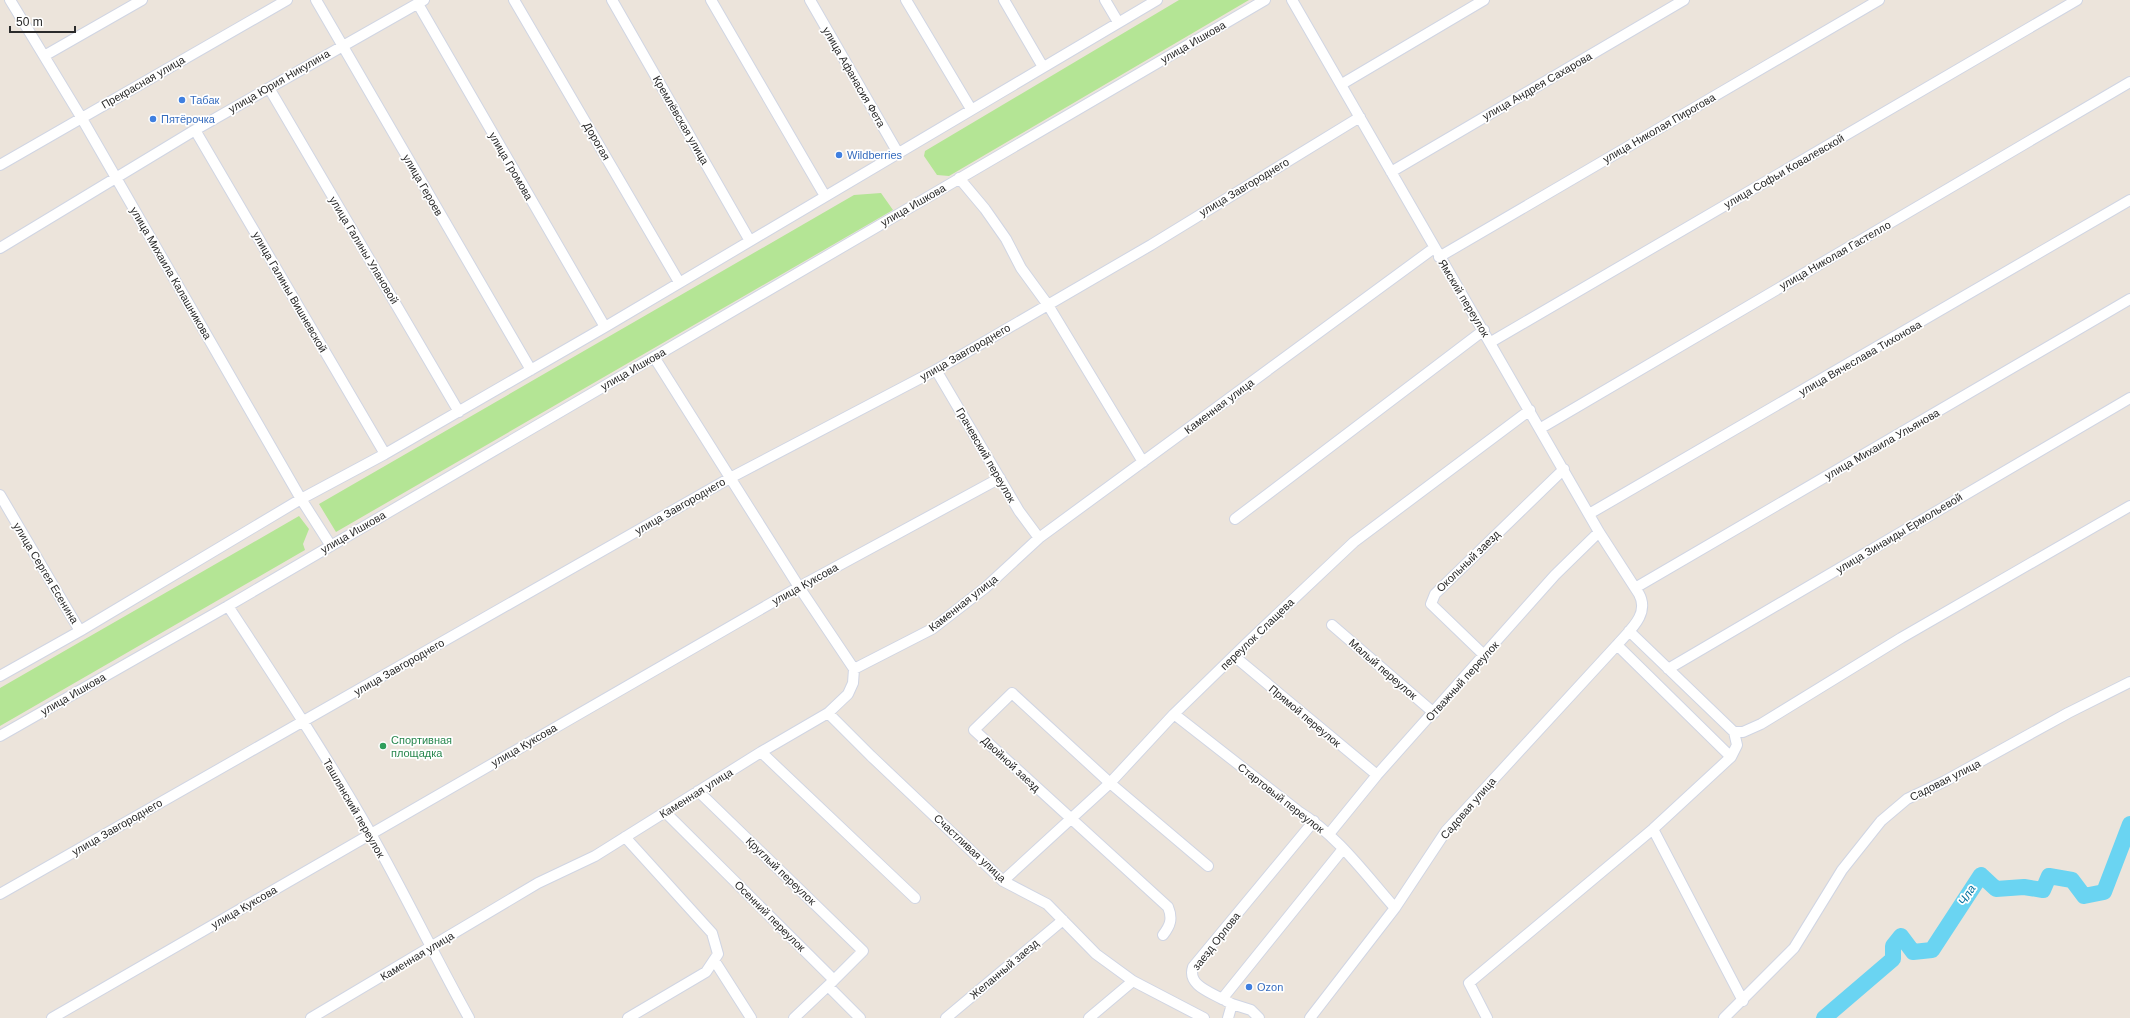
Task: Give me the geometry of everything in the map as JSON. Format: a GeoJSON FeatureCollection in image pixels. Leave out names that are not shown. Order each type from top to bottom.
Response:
{"type":"FeatureCollection","features":[{"type":"Feature","properties":{"kind":"street","name":"улица Михаила Калашникова"},"geometry":{"type":"LineString","coordinates":[[10,0],[81,117],[301,499],[331,546]]}},
{"type":"Feature","properties":{"kind":"street"},"geometry":{"type":"LineString","coordinates":[[44,56],[142,0]]}},
{"type":"Feature","properties":{"kind":"street","name":"Прекрасная улица"},"geometry":{"type":"LineString","coordinates":[[0,165],[81,117],[287,0]]}},
{"type":"Feature","properties":{"kind":"street","name":"улица Героев"},"geometry":{"type":"LineString","coordinates":[[316,0],[531,370]]}},
{"type":"Feature","properties":{"kind":"street","name":"Дорогая"},"geometry":{"type":"LineString","coordinates":[[514,0],[679,282]]}},
{"type":"Feature","properties":{"kind":"street","name":"Кремлёвская улица"},"geometry":{"type":"LineString","coordinates":[[612,0],[750,241]]}},
{"type":"Feature","properties":{"kind":"street"},"geometry":{"type":"LineString","coordinates":[[711,0],[825,196]]}},
{"type":"Feature","properties":{"kind":"street","name":"улица Афанасия Фета"},"geometry":{"type":"LineString","coordinates":[[810,0],[898,153]]}},
{"type":"Feature","properties":{"kind":"street"},"geometry":{"type":"LineString","coordinates":[[906,0],[971,109]]}},
{"type":"Feature","properties":{"kind":"street"},"geometry":{"type":"LineString","coordinates":[[1004,0],[1043,67]]}},
{"type":"Feature","properties":{"kind":"street"},"geometry":{"type":"LineString","coordinates":[[1105,0],[1118,22]]}},
{"type":"Feature","properties":{"kind":"street"},"geometry":{"type":"LineString","coordinates":[[1,672],[80,631],[301,499],[460,412],[1157,0]]}},
{"type":"Feature","properties":{"kind":"street","name":"улица Ишкова"},"geometry":{"type":"LineString","coordinates":[[0,736],[228,606],[1265,0]]}},
{"type":"Feature","properties":{"kind":"street","name":"Ямский переулок"},"geometry":{"type":"LineString","coordinates":[[1292,0],[1342,84],[1434,248],[1484,330],[1599,532],[1637,591]]}},
{"type":"Feature","properties":{"kind":"street"},"geometry":{"type":"LineString","coordinates":[[1342,84],[1484,0]]}},
{"type":"Feature","properties":{"kind":"street","name":"улица Андрея Сахарова"},"geometry":{"type":"LineString","coordinates":[[1391,172],[1684,0]]}},
{"type":"Feature","properties":{"kind":"street","name":"улица Николая Пирогова"},"geometry":{"type":"LineString","coordinates":[[1440,257],[1879,0]]}},
{"type":"Feature","properties":{"kind":"street","name":"улица Софьи Ковалевской"},"geometry":{"type":"LineString","coordinates":[[1490,342],[2077,0]]}},
{"type":"Feature","properties":{"kind":"street","name":"улица Юрия Никулина"},"geometry":{"type":"LineString","coordinates":[[0,248],[195,130],[342,45],[421,2]]}},
{"type":"Feature","properties":{"kind":"street","name":"улица Громова"},"geometry":{"type":"LineString","coordinates":[[421,2],[605,327]]}},
{"type":"Feature","properties":{"kind":"street","name":"улица Николая Гастелло"},"geometry":{"type":"LineString","coordinates":[[1540,428],[2130,82]]}},
{"type":"Feature","properties":{"kind":"street","name":"улица Галины Улановой"},"geometry":{"type":"LineString","coordinates":[[269,88],[460,412]]}},
{"type":"Feature","properties":{"kind":"street","name":"улица Завгороднего"},"geometry":{"type":"LineString","coordinates":[[0,894],[730,478],[936,370],[1048,305],[1360,117]]}},
{"type":"Feature","properties":{"kind":"street","name":"улица Галины Вишневской"},"geometry":{"type":"LineString","coordinates":[[195,130],[385,454]]}},
{"type":"Feature","properties":{"kind":"street"},"geometry":{"type":"LineString","coordinates":[[960,178],[985,209],[1006,239],[1021,268],[1048,305],[1143,462]]}},
{"type":"Feature","properties":{"kind":"street","name":"улица Вячеслава Тихонова"},"geometry":{"type":"LineString","coordinates":[[1589,514],[2130,200]]}},
{"type":"Feature","properties":{"kind":"street","name":"Каменная улица"},"geometry":{"type":"LineString","coordinates":[[311,1018],[430,949],[538,883],[595,856],[761,752],[828,713],[848,694],[853,683],[854,669],[932,629],[985,588],[1039,538],[1434,248]]}},
{"type":"Feature","properties":{"kind":"street","name":"улица Михаила Ульянова"},"geometry":{"type":"LineString","coordinates":[[1637,591],[2130,299]]}},
{"type":"Feature","properties":{"kind":"street"},"geometry":{"type":"LineString","coordinates":[[1235,519],[1484,330]]}},
{"type":"Feature","properties":{"kind":"street"},"geometry":{"type":"LineString","coordinates":[[654,357],[799,587],[854,669]]}},
{"type":"Feature","properties":{"kind":"street","name":"Грачевский переулок"},"geometry":{"type":"LineString","coordinates":[[936,370],[1019,511],[1039,538]]}},
{"type":"Feature","properties":{"kind":"street","name":"улица Зинаиды Ермольевой"},"geometry":{"type":"LineString","coordinates":[[1668,669],[2130,398]]}},
{"type":"Feature","properties":{"kind":"street","name":"переулок Слащева"},"geometry":{"type":"LineString","coordinates":[[1003,881],[1110,783],[1174,714],[1354,542],[1530,410]]}},
{"type":"Feature","properties":{"kind":"street","name":"Окольный заезд"},"geometry":{"type":"LineString","coordinates":[[1485,656],[1431,604],[1435,594],[1564,469]]}},
{"type":"Feature","properties":{"kind":"street","name":"улица Куксова"},"geometry":{"type":"LineString","coordinates":[[52,1018],[799,587],[1000,478]]}},
{"type":"Feature","properties":{"kind":"street","name":"улица Сергея Есенина"},"geometry":{"type":"LineString","coordinates":[[0,495],[80,631]]}},
{"type":"Feature","properties":{"kind":"street"},"geometry":{"type":"LineString","coordinates":[[1734,732],[1744,732],[1761,724],[1901,638],[2130,506]]}},
{"type":"Feature","properties":{"kind":"street","name":"Отважный переулок"},"geometry":{"type":"LineString","coordinates":[[1329,834],[1377,775],[1485,656],[1554,576],[1599,532]]}},
{"type":"Feature","properties":{"kind":"street","name":"Садовая улица"},"geometry":{"type":"LineString","coordinates":[[1310,1018],[1396,908],[1446,831],[1629,631],[1643,610],[1642,601],[1637,591]]}},
{"type":"Feature","properties":{"kind":"street","name":"Ташлянский переулок"},"geometry":{"type":"LineString","coordinates":[[228,606],[303,721],[371,834],[430,949],[469,1018]]}},
{"type":"Feature","properties":{"kind":"street","name":"Малый переулок"},"geometry":{"type":"LineString","coordinates":[[1332,625],[1434,713]]}},
{"type":"Feature","properties":{"kind":"street"},"geometry":{"type":"LineString","coordinates":[[1487,1018],[1469,983],[1653,829],[1731,757],[1737,745],[1734,732],[1629,631]]}},
{"type":"Feature","properties":{"kind":"street"},"geometry":{"type":"LineString","coordinates":[[1617,644],[1731,757]]}},
{"type":"Feature","properties":{"kind":"street","name":"Прямой переулок"},"geometry":{"type":"LineString","coordinates":[[1234,656],[1377,775]]}},
{"type":"Feature","properties":{"kind":"street","name":"Садовая улица"},"geometry":{"type":"LineString","coordinates":[[1724,1018],[1743,1001],[1794,948],[1842,870],[1882,821],[1907,799],[1945,781],[2068,713],[2130,682]]}},
{"type":"Feature","properties":{"kind":"street","name":"Двойной заезд"},"geometry":{"type":"LineString","coordinates":[[1163,935],[1172,915],[1168,907],[974,730],[1012,693],[1110,783],[1208,866]]}},
{"type":"Feature","properties":{"kind":"street","name":"Счастливая улица"},"geometry":{"type":"LineString","coordinates":[[828,713],[871,756],[1003,881],[1046,904],[1096,954],[1133,981],[1204,1018]]}},
{"type":"Feature","properties":{"kind":"street","name":"Стартовый переулок"},"geometry":{"type":"LineString","coordinates":[[1174,714],[1329,834],[1396,908]]}},
{"type":"Feature","properties":{"kind":"street"},"geometry":{"type":"LineString","coordinates":[[761,752],[915,898]]}},
{"type":"Feature","properties":{"kind":"street","name":"Круглый переулок"},"geometry":{"type":"LineString","coordinates":[[698,791],[863,951],[831,983]]}},
{"type":"Feature","properties":{"kind":"street","name":"Осенний переулок"},"geometry":{"type":"LineString","coordinates":[[665,812],[831,983],[860,1018]]}},
{"type":"Feature","properties":{"kind":"street","name":"заезд Орлова"},"geometry":{"type":"LineString","coordinates":[[1259,1018],[1251,1010],[1232,1004],[1201,988],[1193,979],[1191,973],[1193,967],[1314,821]]}},
{"type":"Feature","properties":{"kind":"street"},"geometry":{"type":"LineString","coordinates":[[1653,829],[1743,1001]]}},
{"type":"Feature","properties":{"kind":"street"},"geometry":{"type":"LineString","coordinates":[[625,837],[712,933],[718,954],[706,972],[628,1018]]}},
{"type":"Feature","properties":{"kind":"street"},"geometry":{"type":"LineString","coordinates":[[1222,999],[1343,849]]}},
{"type":"Feature","properties":{"kind":"street","name":"Желанный заезд"},"geometry":{"type":"LineString","coordinates":[[946,1018],[1063,920]]}},
{"type":"Feature","properties":{"kind":"street"},"geometry":{"type":"LineString","coordinates":[[714,960],[750,1018]]}},
{"type":"Feature","properties":{"kind":"street"},"geometry":{"type":"LineString","coordinates":[[1089,1018],[1133,981]]}},
{"type":"Feature","properties":{"kind":"street"},"geometry":{"type":"LineString","coordinates":[[794,1018],[831,983]]}},
{"type":"Feature","properties":{"kind":"street"},"geometry":{"type":"LineString","coordinates":[[1228,1018],[1232,1004]]}},
{"type":"Feature","properties":{"kind":"green space"},"geometry":{"type":"Polygon","coordinates":[[[1179,0],[1249,0],[949,176],[937,175],[924,156],[925,151],[1179,0]]]}},
{"type":"Feature","properties":{"kind":"green space"},"geometry":{"type":"Polygon","coordinates":[[[881,193],[893,210],[336,532],[319,504],[854,195],[881,193]]]}},
{"type":"Feature","properties":{"kind":"green space"},"geometry":{"type":"Polygon","coordinates":[[[299,516],[309,529],[303,544],[305,550],[0,726],[0,688],[299,516]]]}},
{"type":"Feature","properties":{"kind":"waterway","name":"Чла"},"geometry":{"type":"LineString","coordinates":[[1824,1018],[1893,959],[1893,946],[1901,936],[1913,952],[1932,950],[1981,875],[1996,889],[2024,887],[2043,890],[2049,876],[2072,880],[2084,896],[2104,892],[2130,824]]}},
{"type":"Feature","properties":{"kind":"place","name":"Табак"},"geometry":{"type":"Point","coordinates":[182,100]}},
{"type":"Feature","properties":{"kind":"place","name":"Пятёрочка"},"geometry":{"type":"Point","coordinates":[153,119]}},
{"type":"Feature","properties":{"kind":"place","name":"Wildberries"},"geometry":{"type":"Point","coordinates":[839,155]}},
{"type":"Feature","properties":{"kind":"place","name":"Спортивная площадка"},"geometry":{"type":"Point","coordinates":[383,746]}},
{"type":"Feature","properties":{"kind":"place","name":"Ozon"},"geometry":{"type":"Point","coordinates":[1249,987]}}]}
